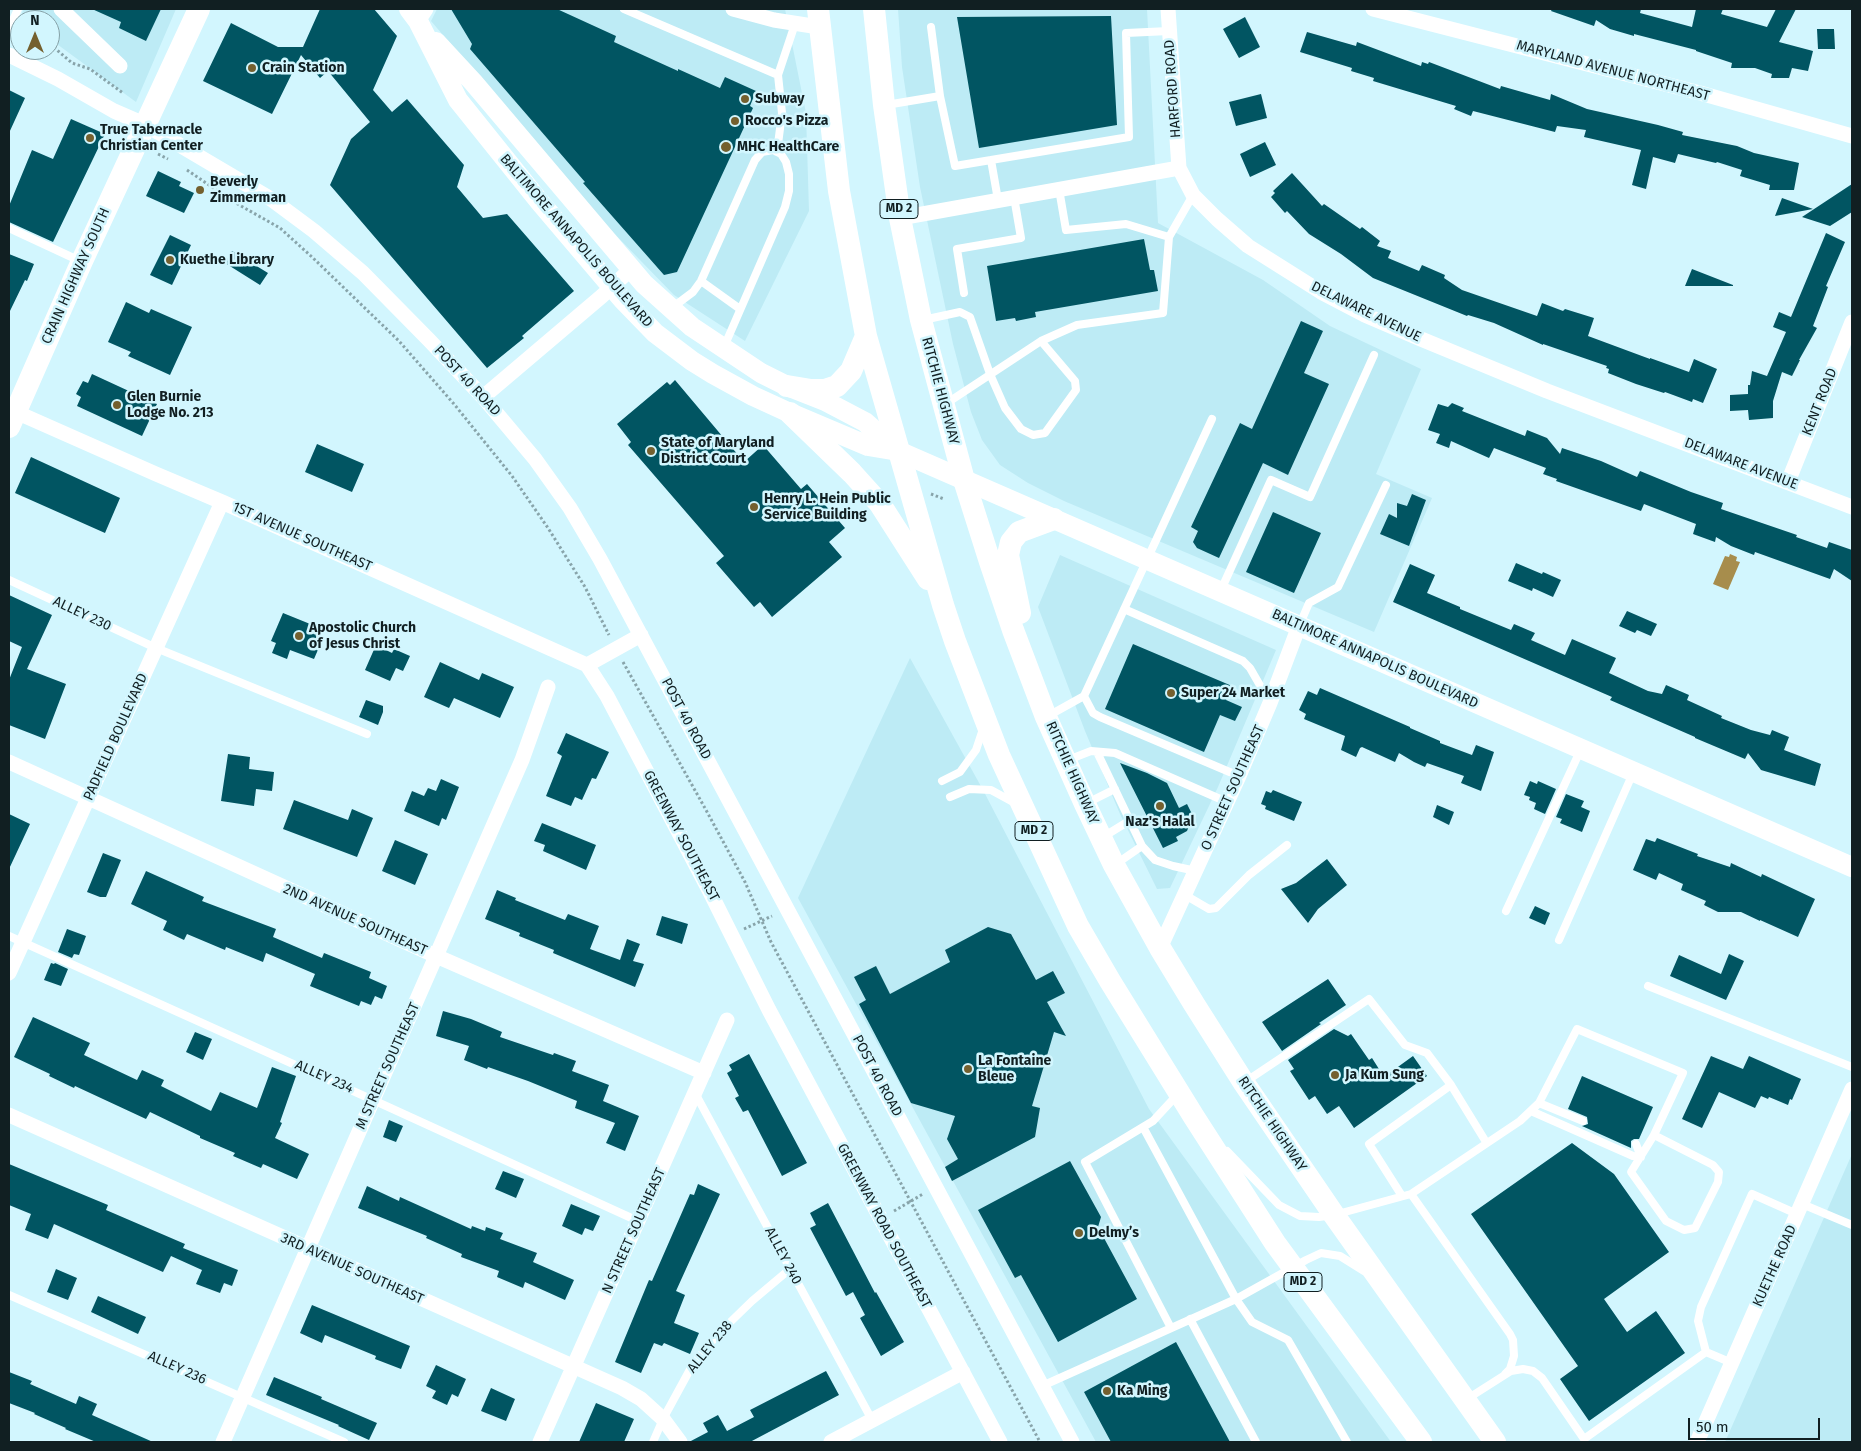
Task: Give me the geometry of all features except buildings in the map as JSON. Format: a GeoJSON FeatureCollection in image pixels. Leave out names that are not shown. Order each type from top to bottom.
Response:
{"type":"FeatureCollection","features":[{"type":"Feature","properties":{"kind":"main road","name":"CRAIN HIGHWAY SOUTH"},"geometry":{"type":"LineString","coordinates":[[11,416],[198,9]]}},
{"type":"Feature","properties":{"kind":"main road","name":"RITCHIE HIGHWAY"},"geometry":{"type":"LineString","coordinates":[[874,9],[884,105],[900,218],[921,320],[964,480],[996,579],[1046,717],[1101,838],[1160,948],[1244,1083],[1334,1215],[1494,1442]]}},
{"type":"Feature","properties":{"kind":"main road","name":"BALTIMORE ANNAPOLIS BOULEVARD"},"geometry":{"type":"LineString","coordinates":[[418,13],[473,82],[644,284],[692,327],[723,349],[762,374],[824,401],[865,422],[898,451]]}},
{"type":"Feature","properties":{"kind":"main road","name":"BALTIMORE ANNAPOLIS BOULEVARD"},"geometry":{"type":"LineString","coordinates":[[418,13],[458,100],[539,201],[612,287],[655,333],[679,352],[737,387],[790,413],[868,446],[898,451],[1852,867]]}},
{"type":"Feature","properties":{"kind":"main road","name":"MD 2"},"geometry":{"type":"LineString","coordinates":[[818,18],[839,191],[866,336],[943,605],[986,720],[1024,809],[1078,926],[1194,1117],[1292,1268],[1421,1442]]}},
{"type":"Feature","properties":{"kind":"main road"},"geometry":{"type":"LineString","coordinates":[[787,386],[825,390],[837,386],[852,371],[866,336]]}},
{"type":"Feature","properties":{"kind":"main road"},"geometry":{"type":"LineString","coordinates":[[790,413],[852,473],[880,504],[943,605]]}},
{"type":"Feature","properties":{"kind":"main road"},"geometry":{"type":"LineString","coordinates":[[1036,692],[1008,556],[1011,542],[1019,532],[1054,519]]}},
{"type":"Feature","properties":{"kind":"street"},"geometry":{"type":"LineString","coordinates":[[61,9],[120,66]]}},
{"type":"Feature","properties":{"kind":"street"},"geometry":{"type":"LineString","coordinates":[[733,9],[795,24],[818,18]]}},
{"type":"Feature","properties":{"kind":"street","name":"HARFORD ROAD"},"geometry":{"type":"LineString","coordinates":[[1168,9],[1179,168]]}},
{"type":"Feature","properties":{"kind":"street","name":"MARYLAND AVENUE NORTHEAST"},"geometry":{"type":"LineString","coordinates":[[1373,9],[1700,93],[1852,136]]}},
{"type":"Feature","properties":{"kind":"street","name":"POST 40 ROAD"},"geometry":{"type":"LineString","coordinates":[[9,55],[58,78],[114,111],[144,124],[271,199],[314,230],[363,273],[483,397],[535,459],[570,508],[642,635],[1072,1442]]}},
{"type":"Feature","properties":{"kind":"street"},"geometry":{"type":"LineString","coordinates":[[900,218],[1179,168]]}},
{"type":"Feature","properties":{"kind":"street","name":"DELAWARE AVENUE"},"geometry":{"type":"LineString","coordinates":[[1179,168],[1193,195],[1248,246],[1321,292],[1365,315],[1547,391],[1852,507]]}},
{"type":"Feature","properties":{"kind":"street"},"geometry":{"type":"LineString","coordinates":[[483,397],[631,269]]}},
{"type":"Feature","properties":{"kind":"street","name":"KENT ROAD"},"geometry":{"type":"LineString","coordinates":[[1788,482],[1852,322]]}},
{"type":"Feature","properties":{"kind":"street","name":"1ST AVENUE SOUTHEAST"},"geometry":{"type":"LineString","coordinates":[[11,416],[222,502],[587,665]]}},
{"type":"Feature","properties":{"kind":"street","name":"PADFIELD BOULEVARD"},"geometry":{"type":"LineString","coordinates":[[9,973],[16,939],[88,798],[222,502]]}},
{"type":"Feature","properties":{"kind":"street","name":"O STREET SOUTHEAST"},"geometry":{"type":"LineString","coordinates":[[1160,948],[1240,776],[1299,626]]}},
{"type":"Feature","properties":{"kind":"street"},"geometry":{"type":"LineString","coordinates":[[587,665],[642,635]]}},
{"type":"Feature","properties":{"kind":"street","name":"GREENWAY SOUTHEAST"},"geometry":{"type":"LineString","coordinates":[[587,665],[607,696],[732,934],[769,1010]]}},
{"type":"Feature","properties":{"kind":"street","name":"M STREET SOUTHEAST"},"geometry":{"type":"LineString","coordinates":[[223,1442],[522,760],[548,687]]}},
{"type":"Feature","properties":{"kind":"street","name":"2ND AVENUE SOUTHEAST"},"geometry":{"type":"LineString","coordinates":[[9,762],[436,956],[704,1073]]}},
{"type":"Feature","properties":{"kind":"street","name":"GREENWAY ROAD SOUTHEAST"},"geometry":{"type":"LineString","coordinates":[[769,1010],[1000,1442]]}},
{"type":"Feature","properties":{"kind":"street","name":"N STREET SOUTHEAST"},"geometry":{"type":"LineString","coordinates":[[540,1442],[727,1020]]}},
{"type":"Feature","properties":{"kind":"street","name":"KUETHE ROAD"},"geometry":{"type":"LineString","coordinates":[[1697,1442],[1852,1089]]}},
{"type":"Feature","properties":{"kind":"street","name":"3RD AVENUE SOUTHEAST"},"geometry":{"type":"LineString","coordinates":[[9,1115],[632,1393],[663,1419],[680,1442]]}},
{"type":"Feature","properties":{"kind":"street"},"geometry":{"type":"LineString","coordinates":[[831,1442],[962,1372]]}},
{"type":"Feature","properties":{"kind":"lane"},"geometry":{"type":"LineString","coordinates":[[9,29],[18,9]]}},
{"type":"Feature","properties":{"kind":"lane"},"geometry":{"type":"LineString","coordinates":[[624,9],[778,75]]}},
{"type":"Feature","properties":{"kind":"lane"},"geometry":{"type":"LineString","coordinates":[[777,152],[782,113],[778,75],[795,24]]}},
{"type":"Feature","properties":{"kind":"lane"},"geometry":{"type":"LineString","coordinates":[[930,27],[940,96],[956,166],[1129,137],[1126,33],[1169,31]]}},
{"type":"Feature","properties":{"kind":"lane"},"geometry":{"type":"LineString","coordinates":[[884,105],[940,96]]}},
{"type":"Feature","properties":{"kind":"lane"},"geometry":{"type":"LineString","coordinates":[[671,308],[693,292],[701,281],[755,160],[762,152],[773,150],[781,154],[786,162],[789,191],[785,207],[723,349]]}},
{"type":"Feature","properties":{"kind":"lane"},"geometry":{"type":"LineString","coordinates":[[991,160],[998,200]]}},
{"type":"Feature","properties":{"kind":"lane"},"geometry":{"type":"LineString","coordinates":[[1059,189],[1066,230],[1126,224],[1169,237]]}},
{"type":"Feature","properties":{"kind":"lane"},"geometry":{"type":"LineString","coordinates":[[943,405],[1041,341],[1077,325],[1163,313],[1169,237],[1193,195]]}},
{"type":"Feature","properties":{"kind":"lane"},"geometry":{"type":"LineString","coordinates":[[964,293],[957,249],[1021,238],[1014,197]]}},
{"type":"Feature","properties":{"kind":"lane"},"geometry":{"type":"LineString","coordinates":[[9,228],[82,261]]}},
{"type":"Feature","properties":{"kind":"lane"},"geometry":{"type":"LineString","coordinates":[[701,281],[740,309]]}},
{"type":"Feature","properties":{"kind":"lane"},"geometry":{"type":"LineString","coordinates":[[921,320],[960,312],[970,316],[990,374],[1006,408],[1022,429],[1033,435],[1045,433],[1076,390],[1075,380],[1041,341]]}},
{"type":"Feature","properties":{"kind":"lane"},"geometry":{"type":"LineString","coordinates":[[1220,592],[1270,480],[1310,497],[1374,355]]}},
{"type":"Feature","properties":{"kind":"lane"},"geometry":{"type":"LineString","coordinates":[[1046,717],[1084,696],[1212,419]]}},
{"type":"Feature","properties":{"kind":"lane"},"geometry":{"type":"LineString","coordinates":[[1299,626],[1309,603],[1338,588],[1386,485]]}},
{"type":"Feature","properties":{"kind":"lane","name":"ALLEY 230"},"geometry":{"type":"LineString","coordinates":[[9,580],[156,648],[367,734]]}},
{"type":"Feature","properties":{"kind":"lane"},"geometry":{"type":"LineString","coordinates":[[1124,609],[1243,661],[1250,668],[1270,703]]}},
{"type":"Feature","properties":{"kind":"lane"},"geometry":{"type":"LineString","coordinates":[[1084,696],[1093,712],[1100,718],[1240,776]]}},
{"type":"Feature","properties":{"kind":"lane"},"geometry":{"type":"LineString","coordinates":[[942,782],[960,772],[976,750],[986,720]]}},
{"type":"Feature","properties":{"kind":"lane"},"geometry":{"type":"LineString","coordinates":[[1506,911],[1581,749]]}},
{"type":"Feature","properties":{"kind":"lane"},"geometry":{"type":"LineString","coordinates":[[1066,761],[1091,751],[1115,753],[1227,802]]}},
{"type":"Feature","properties":{"kind":"lane"},"geometry":{"type":"LineString","coordinates":[[1097,752],[1142,846],[1155,860],[1196,871]]}},
{"type":"Feature","properties":{"kind":"lane"},"geometry":{"type":"LineString","coordinates":[[1559,940],[1634,772]]}},
{"type":"Feature","properties":{"kind":"lane"},"geometry":{"type":"LineString","coordinates":[[950,797],[969,789],[991,790],[1024,809]]}},
{"type":"Feature","properties":{"kind":"lane"},"geometry":{"type":"LineString","coordinates":[[1085,804],[1115,789]]}},
{"type":"Feature","properties":{"kind":"lane"},"geometry":{"type":"LineString","coordinates":[[1101,838],[1129,820]]}},
{"type":"Feature","properties":{"kind":"lane"},"geometry":{"type":"LineString","coordinates":[[1185,895],[1209,910],[1216,908],[1249,874],[1288,845]]}},
{"type":"Feature","properties":{"kind":"lane"},"geometry":{"type":"LineString","coordinates":[[1114,864],[1142,846]]}},
{"type":"Feature","properties":{"kind":"lane","name":"ALLEY 234"},"geometry":{"type":"LineString","coordinates":[[16,939],[638,1221]]}},
{"type":"Feature","properties":{"kind":"lane"},"geometry":{"type":"LineString","coordinates":[[1648,986],[1852,1067]]}},
{"type":"Feature","properties":{"kind":"lane"},"geometry":{"type":"LineString","coordinates":[[1244,1083],[1369,999],[1405,1045],[1427,1053],[1451,1085],[1486,1142]]}},
{"type":"Feature","properties":{"kind":"lane"},"geometry":{"type":"LineString","coordinates":[[1194,1117],[1279,1205],[1292,1213],[1307,1218],[1334,1215],[1411,1194],[1520,1121],[1539,1103],[1577,1029],[1683,1073],[1654,1136],[1631,1172],[1666,1222],[1684,1230],[1695,1228],[1718,1182],[1719,1172],[1713,1165],[1654,1136]]}},
{"type":"Feature","properties":{"kind":"lane"},"geometry":{"type":"LineString","coordinates":[[1402,1196],[1369,1144],[1451,1085]]}},
{"type":"Feature","properties":{"kind":"lane","name":"ALLEY 240"},"geometry":{"type":"LineString","coordinates":[[695,1093],[872,1420]]}},
{"type":"Feature","properties":{"kind":"lane"},"geometry":{"type":"LineString","coordinates":[[1171,1328],[1086,1162],[1153,1121],[1179,1093]]}},
{"type":"Feature","properties":{"kind":"lane"},"geometry":{"type":"LineString","coordinates":[[1539,1103],[1583,1121]]}},
{"type":"Feature","properties":{"kind":"lane"},"geometry":{"type":"LineString","coordinates":[[1531,1110],[1633,1156],[1641,1157]]}},
{"type":"Feature","properties":{"kind":"lane"},"geometry":{"type":"LineString","coordinates":[[1143,1127],[1236,1299],[1252,1322],[1288,1340],[1347,1442]]}},
{"type":"Feature","properties":{"kind":"lane"},"geometry":{"type":"LineString","coordinates":[[1636,1144],[1641,1157]]}},
{"type":"Feature","properties":{"kind":"lane"},"geometry":{"type":"LineString","coordinates":[[1411,1194],[1510,1334],[1513,1340],[1514,1356],[1510,1369],[1506,1374]]}},
{"type":"Feature","properties":{"kind":"lane"},"geometry":{"type":"LineString","coordinates":[[1706,1352],[1698,1321],[1701,1307],[1752,1194],[1852,1225]]}},
{"type":"Feature","properties":{"kind":"lane"},"geometry":{"type":"LineString","coordinates":[[1042,1386],[1236,1299],[1306,1260],[1321,1254],[1340,1256],[1370,1276],[1388,1292]]}},
{"type":"Feature","properties":{"kind":"lane","name":"ALLEY 238"},"geometry":{"type":"LineString","coordinates":[[653,1442],[663,1419],[693,1364],[719,1333],[752,1301],[790,1269]]}},
{"type":"Feature","properties":{"kind":"lane","name":"ALLEY 236"},"geometry":{"type":"LineString","coordinates":[[9,1294],[344,1442]]}},
{"type":"Feature","properties":{"kind":"lane"},"geometry":{"type":"LineString","coordinates":[[1190,1319],[1256,1442]]}},
{"type":"Feature","properties":{"kind":"lane"},"geometry":{"type":"LineString","coordinates":[[1465,1400],[1506,1374],[1523,1369],[1538,1374],[1584,1439],[1706,1352]]}},
{"type":"Feature","properties":{"kind":"lane"},"geometry":{"type":"LineString","coordinates":[[1706,1352],[1732,1363]]}},
{"type":"Feature","properties":{"kind":"path"},"geometry":{"type":"LineString","coordinates":[[60,53],[72,63],[90,69],[124,93]]}},
{"type":"Feature","properties":{"kind":"path"},"geometry":{"type":"LineString","coordinates":[[185,168],[234,202],[280,228],[399,342],[454,404],[512,476],[580,579],[606,629]]}},
{"type":"Feature","properties":{"kind":"path"},"geometry":{"type":"LineString","coordinates":[[930,494],[944,499]]}},
{"type":"Feature","properties":{"kind":"path"},"geometry":{"type":"LineString","coordinates":[[621,659],[745,882],[772,942],[1040,1442]]}},
{"type":"Feature","properties":{"kind":"path"},"geometry":{"type":"LineString","coordinates":[[732,934],[787,909]]}},
{"type":"Feature","properties":{"kind":"path"},"geometry":{"type":"LineString","coordinates":[[880,1219],[936,1187]]}},
{"type":"Feature","properties":{"kind":"shaded area"},"geometry":{"type":"Polygon","coordinates":[[[176,9],[136,102],[60,46],[60,10],[24,10],[176,9]]]}},
{"type":"Feature","properties":{"kind":"shaded area"},"geometry":{"type":"Polygon","coordinates":[[[437,9],[785,9],[806,113],[809,211],[745,341],[674,295],[604,223],[431,21],[437,9]]]}},
{"type":"Feature","properties":{"kind":"shaded area"},"geometry":{"type":"Polygon","coordinates":[[[898,9],[1147,9],[1158,223],[1263,280],[1330,326],[1421,369],[1376,474],[1432,498],[1374,632],[1064,501],[1028,483],[1000,465],[982,440],[971,412],[953,344],[920,187],[902,67],[898,9]]]}},
{"type":"Feature","properties":{"kind":"shaded area"},"geometry":{"type":"Polygon","coordinates":[[[1730,554],[1737,557],[1736,561],[1740,562],[1728,590],[1713,584],[1725,556],[1729,557],[1730,554]]]}},
{"type":"Feature","properties":{"kind":"shaded area"},"geometry":{"type":"Polygon","coordinates":[[[1060,555],[1276,650],[1218,787],[1170,888],[1157,889],[1120,814],[1085,731],[1038,607],[1060,555]]]}},
{"type":"Feature","properties":{"kind":"shaded area"},"geometry":{"type":"Polygon","coordinates":[[[910,658],[983,790],[1149,1109],[1391,1442],[1096,1442],[798,898],[910,658]]]}},
{"type":"Feature","properties":{"kind":"shaded area"},"geometry":{"type":"Polygon","coordinates":[[[1852,1154],[1852,1442],[1725,1442],[1852,1154]]]}},
{"type":"Feature","properties":{"kind":"place","name":"Crain Station"},"geometry":{"type":"Point","coordinates":[252,68]}},
{"type":"Feature","properties":{"kind":"place","name":"Subway"},"geometry":{"type":"Point","coordinates":[745,99]}},
{"type":"Feature","properties":{"kind":"place","name":"Rocco's Pizza"},"geometry":{"type":"Point","coordinates":[735,121]}},
{"type":"Feature","properties":{"kind":"place","name":"True Tabernacle Christian Center"},"geometry":{"type":"Point","coordinates":[90,138]}},
{"type":"Feature","properties":{"kind":"place","name":"MHC HealthCare"},"geometry":{"type":"Point","coordinates":[726,147]}},
{"type":"Feature","properties":{"kind":"place","name":"Beverly Zimmerman"},"geometry":{"type":"Point","coordinates":[200,190]}},
{"type":"Feature","properties":{"kind":"place","name":"Kuethe Library"},"geometry":{"type":"Point","coordinates":[170,260]}},
{"type":"Feature","properties":{"kind":"place","name":"Glen Burnie Lodge No. 213"},"geometry":{"type":"Point","coordinates":[117,405]}},
{"type":"Feature","properties":{"kind":"place","name":"State of Maryland District Court"},"geometry":{"type":"Point","coordinates":[651,451]}},
{"type":"Feature","properties":{"kind":"place","name":"Henry L. Hein Public Service Building"},"geometry":{"type":"Point","coordinates":[754,507]}},
{"type":"Feature","properties":{"kind":"place","name":"Apostolic Church of Jesus Christ"},"geometry":{"type":"Point","coordinates":[299,636]}},
{"type":"Feature","properties":{"kind":"place","name":"Super 24 Market"},"geometry":{"type":"Point","coordinates":[1171,693]}},
{"type":"Feature","properties":{"kind":"place","name":"Naz's Halal"},"geometry":{"type":"Point","coordinates":[1160,806]}},
{"type":"Feature","properties":{"kind":"place","name":"La Fontaine Bleue"},"geometry":{"type":"Point","coordinates":[968,1069]}},
{"type":"Feature","properties":{"kind":"place","name":"Ja Kum Sung"},"geometry":{"type":"Point","coordinates":[1335,1075]}},
{"type":"Feature","properties":{"kind":"place","name":"Delmy’s"},"geometry":{"type":"Point","coordinates":[1079,1233]}},
{"type":"Feature","properties":{"kind":"place","name":"Ka Ming"},"geometry":{"type":"Point","coordinates":[1107,1391]}}]}
